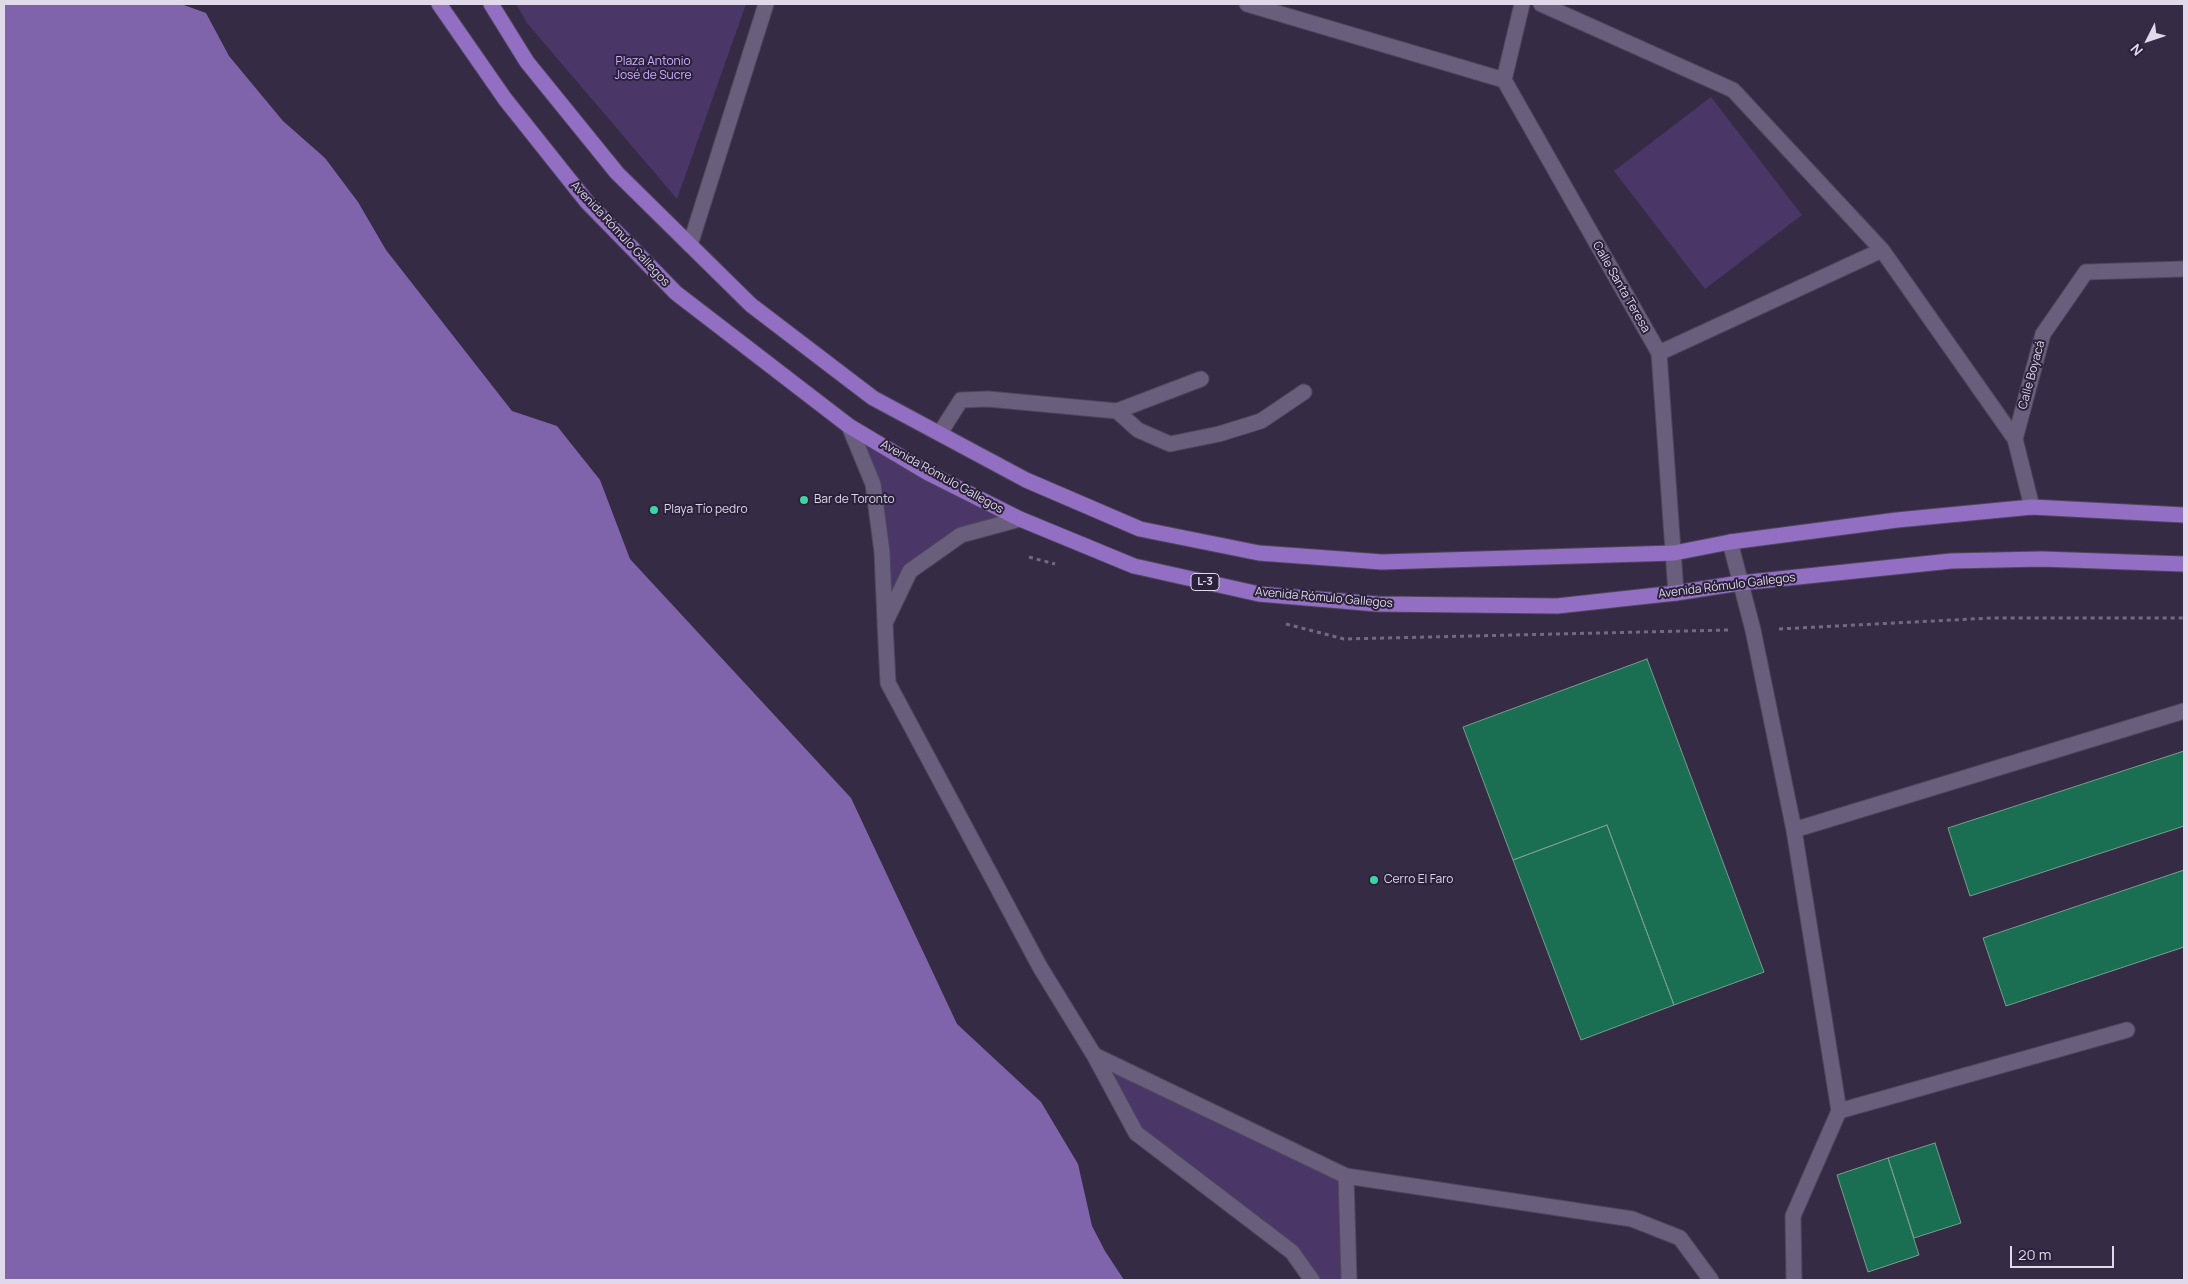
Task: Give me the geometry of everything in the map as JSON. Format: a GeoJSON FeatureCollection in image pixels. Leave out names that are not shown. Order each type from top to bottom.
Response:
{"type":"FeatureCollection","features":[{"type":"Feature","properties":{"kind":"main road","name":"Avenida Rómulo Gallegos"},"geometry":{"type":"LineString","coordinates":[[439,4],[505,100],[587,202],[676,293],[849,426],[928,473],[1020,519],[1134,566],[1259,594],[1377,604],[1557,606],[1676,593],[1740,582],[1951,561],[2042,559],[2184,564]]}},
{"type":"Feature","properties":{"kind":"main road"},"geometry":{"type":"LineString","coordinates":[[492,4],[526,62],[617,174],[751,305],[873,398],[1026,480],[1140,529],[1259,553],[1382,562],[1674,553],[1730,542],[1896,520],[2032,507],[2184,515]]}},
{"type":"Feature","properties":{"kind":"street"},"geometry":{"type":"LineString","coordinates":[[690,244],[766,4]]}},
{"type":"Feature","properties":{"kind":"street"},"geometry":{"type":"LineString","coordinates":[[1248,4],[1504,80],[1522,4]]}},
{"type":"Feature","properties":{"kind":"street"},"geometry":{"type":"LineString","coordinates":[[1541,4],[1733,90],[1882,250],[2015,439],[2032,507]]}},
{"type":"Feature","properties":{"kind":"street","name":"Calle Santa Teresa"},"geometry":{"type":"LineString","coordinates":[[1504,80],[1659,354],[1676,593]]}},
{"type":"Feature","properties":{"kind":"street"},"geometry":{"type":"LineString","coordinates":[[1659,354],[1882,250]]}},
{"type":"Feature","properties":{"kind":"street","name":"Calle Boyacá"},"geometry":{"type":"LineString","coordinates":[[2015,439],[2043,334],[2086,272],[2184,269]]}},
{"type":"Feature","properties":{"kind":"street"},"geometry":{"type":"LineString","coordinates":[[940,434],[962,400],[988,399],[1117,411],[1201,379]]}},
{"type":"Feature","properties":{"kind":"street"},"geometry":{"type":"LineString","coordinates":[[1117,411],[1138,430],[1170,444],[1218,434],[1261,421],[1304,392]]}},
{"type":"Feature","properties":{"kind":"street"},"geometry":{"type":"LineString","coordinates":[[849,426],[873,484],[882,552],[888,683],[1040,967],[1094,1055],[1136,1133],[1292,1252],[1312,1280]]}},
{"type":"Feature","properties":{"kind":"street"},"geometry":{"type":"LineString","coordinates":[[885,622],[910,571],[961,535],[1020,519]]}},
{"type":"Feature","properties":{"kind":"street"},"geometry":{"type":"LineString","coordinates":[[1730,542],[1753,630],[1794,830],[1839,1111],[1793,1216],[1794,1280]]}},
{"type":"Feature","properties":{"kind":"street"},"geometry":{"type":"LineString","coordinates":[[1794,830],[2184,710]]}},
{"type":"Feature","properties":{"kind":"street"},"geometry":{"type":"LineString","coordinates":[[1839,1111],[2127,1030]]}},
{"type":"Feature","properties":{"kind":"street"},"geometry":{"type":"LineString","coordinates":[[1094,1055],[1346,1176],[1632,1219],[1680,1238],[1711,1280]]}},
{"type":"Feature","properties":{"kind":"street"},"geometry":{"type":"LineString","coordinates":[[1346,1176],[1350,1280]]}},
{"type":"Feature","properties":{"kind":"green space","name":"Plaza Antonio José de Sucre"},"geometry":{"type":"Polygon","coordinates":[[[516,4],[746,4],[677,199],[527,23],[516,4]]]}},
{"type":"Feature","properties":{"kind":"green space"},"geometry":{"type":"Polygon","coordinates":[[[1711,97],[1802,215],[1705,289],[1614,171],[1711,97]]]}},
{"type":"Feature","properties":{"kind":"green space"},"geometry":{"type":"Polygon","coordinates":[[[849,426],[1020,519],[961,535],[910,571],[885,623],[873,484],[849,426]]]}},
{"type":"Feature","properties":{"kind":"green space"},"geometry":{"type":"Polygon","coordinates":[[[1094,1055],[1346,1176],[1348,1280],[1313,1280],[1292,1252],[1136,1133],[1094,1055]]]}},
{"type":"Feature","properties":{"kind":"shaded area"},"geometry":{"type":"Polygon","coordinates":[[[4,4],[181,4],[206,13],[229,56],[283,121],[325,158],[358,202],[386,250],[512,411],[557,426],[600,480],[630,559],[851,798],[957,1024],[1041,1102],[1078,1164],[1092,1226],[1105,1251],[1124,1280],[4,1280],[4,4]]]}},
{"type":"Feature","properties":{"kind":"building"},"geometry":{"type":"Polygon","coordinates":[[[1647,659],[1764,972],[1674,1005],[1607,825],[1513,860],[1463,727],[1647,659]]]}},
{"type":"Feature","properties":{"kind":"building"},"geometry":{"type":"Polygon","coordinates":[[[2184,751],[2184,826],[1970,896],[1948,828],[2184,751]]]}},
{"type":"Feature","properties":{"kind":"building"},"geometry":{"type":"Polygon","coordinates":[[[1607,825],[1674,1005],[1581,1040],[1513,860],[1607,825]]]}},
{"type":"Feature","properties":{"kind":"building"},"geometry":{"type":"Polygon","coordinates":[[[2184,870],[2184,947],[2006,1006],[1983,938],[2184,870]]]}},
{"type":"Feature","properties":{"kind":"building"},"geometry":{"type":"Polygon","coordinates":[[[1935,1143],[1961,1223],[1914,1238],[1888,1158],[1935,1143]]]}},
{"type":"Feature","properties":{"kind":"building"},"geometry":{"type":"Polygon","coordinates":[[[1888,1158],[1919,1255],[1868,1272],[1837,1175],[1888,1158]]]}},
{"type":"Feature","properties":{"kind":"place","name":"Bar de Toronto"},"geometry":{"type":"Point","coordinates":[804,500]}},
{"type":"Feature","properties":{"kind":"place","name":"Playa Tío pedro"},"geometry":{"type":"Point","coordinates":[654,510]}},
{"type":"Feature","properties":{"kind":"place","name":"Cerro El Faro"},"geometry":{"type":"Point","coordinates":[1374,880]}}]}
